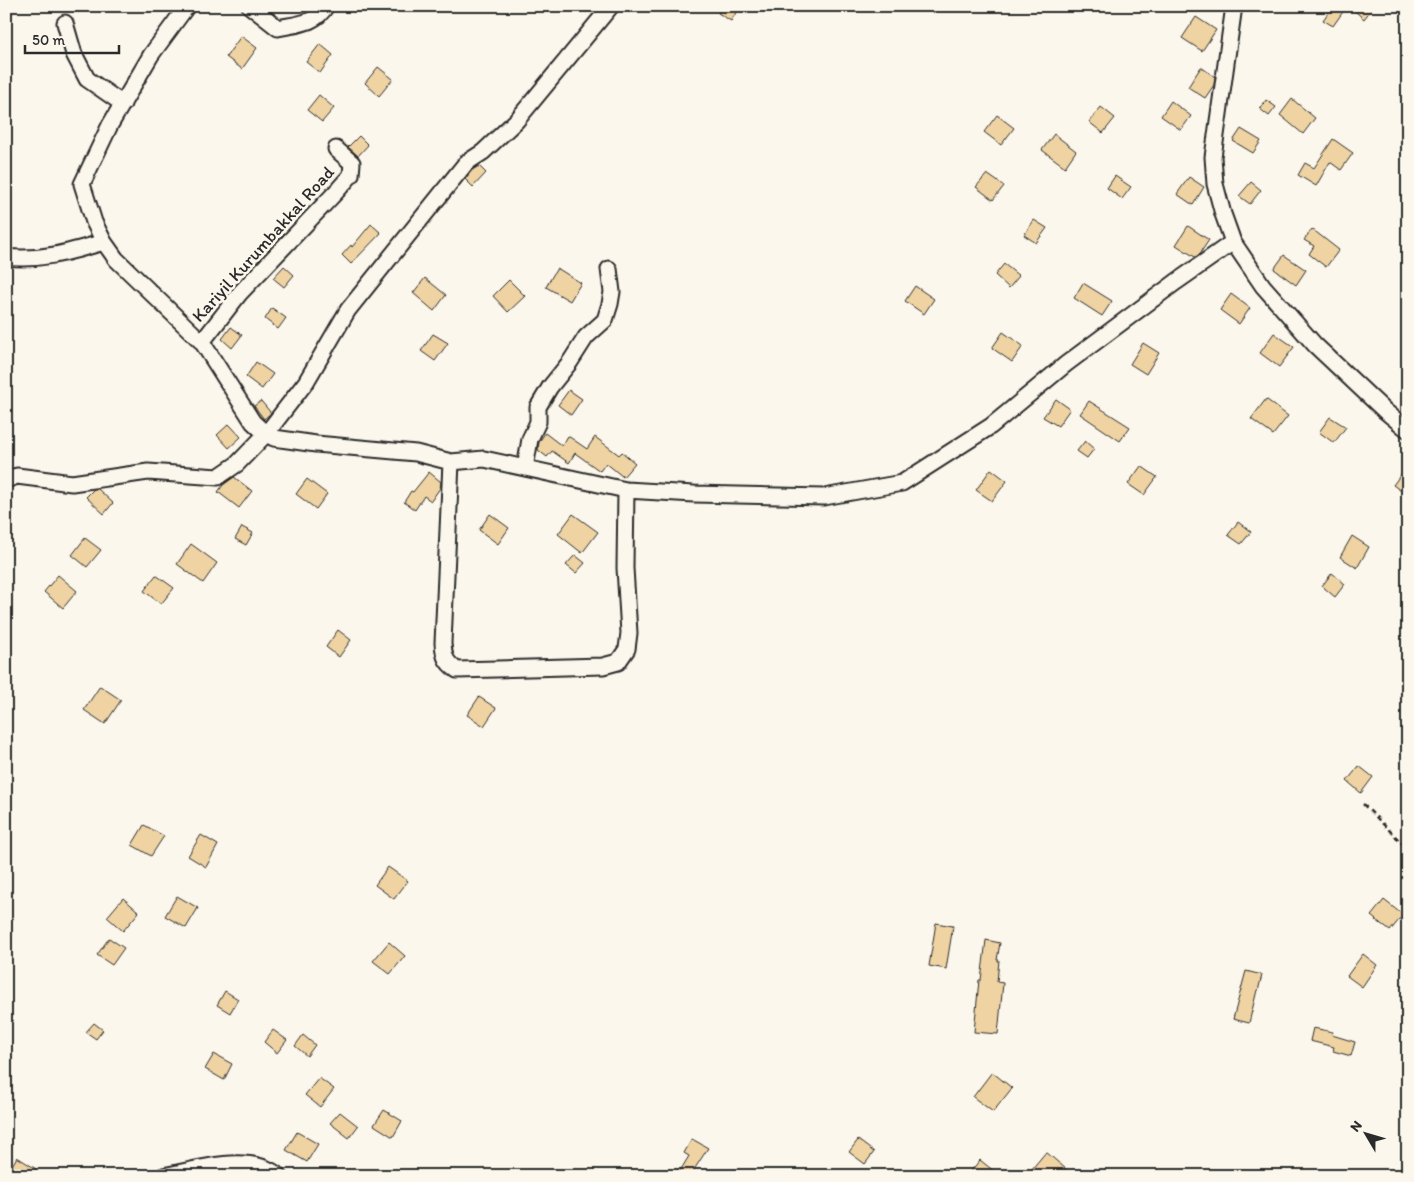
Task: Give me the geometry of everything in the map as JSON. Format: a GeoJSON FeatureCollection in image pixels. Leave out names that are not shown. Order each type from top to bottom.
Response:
{"type":"FeatureCollection","features":[{"type":"Feature","properties":{"kind":"street"},"geometry":{"type":"LineString","coordinates":[[187,6],[151,55],[110,125],[82,184],[94,222],[104,242],[116,259],[202,342],[253,422],[266,434],[274,438],[316,444],[416,453],[452,462],[484,459],[626,490],[694,494],[824,497],[902,483],[991,426],[1066,364],[1233,242]]}},
{"type":"Feature","properties":{"kind":"street"},"geometry":{"type":"LineString","coordinates":[[250,6],[278,28],[304,23],[322,14],[326,6]]}},
{"type":"Feature","properties":{"kind":"street"},"geometry":{"type":"LineString","coordinates":[[6,480],[16,476],[72,482],[148,472],[218,477],[237,464],[266,434],[306,382],[348,310],[459,171],[466,163],[483,152],[517,120],[611,6]]}},
{"type":"Feature","properties":{"kind":"street"},"geometry":{"type":"LineString","coordinates":[[1234,6],[1213,157],[1215,184],[1233,242],[1263,286],[1315,345],[1408,430]]}},
{"type":"Feature","properties":{"kind":"street"},"geometry":{"type":"LineString","coordinates":[[65,22],[74,54],[87,79],[123,104]]}},
{"type":"Feature","properties":{"kind":"street","name":"Kariyil Kurumbakkal Road"},"geometry":{"type":"LineString","coordinates":[[202,342],[240,293],[351,175],[352,163],[336,149]]}},
{"type":"Feature","properties":{"kind":"street"},"geometry":{"type":"LineString","coordinates":[[6,257],[24,259],[63,254],[104,242]]}},
{"type":"Feature","properties":{"kind":"street"},"geometry":{"type":"LineString","coordinates":[[526,468],[530,439],[538,422],[538,407],[586,337],[605,320],[612,292],[609,269]]}},
{"type":"Feature","properties":{"kind":"street"},"geometry":{"type":"LineString","coordinates":[[452,462],[443,643],[444,654],[450,665],[457,670],[603,666],[618,662],[627,649],[629,633],[625,568],[626,490]]}},
{"type":"Feature","properties":{"kind":"street"},"geometry":{"type":"LineString","coordinates":[[163,1176],[239,1163],[265,1168],[279,1176]]}},
{"type":"Feature","properties":{"kind":"path"},"geometry":{"type":"LineString","coordinates":[[1363,804],[1408,852]]}},
{"type":"Feature","properties":{"kind":"building"},"geometry":{"type":"Polygon","coordinates":[[[722,6],[740,6],[731,21],[718,13],[722,6]]]}},
{"type":"Feature","properties":{"kind":"building"},"geometry":{"type":"Polygon","coordinates":[[[1333,6],[1347,6],[1333,26],[1323,20],[1333,6]]]}},
{"type":"Feature","properties":{"kind":"building"},"geometry":{"type":"Polygon","coordinates":[[[1349,6],[1374,6],[1364,19],[1349,6]]]}},
{"type":"Feature","properties":{"kind":"building"},"geometry":{"type":"Polygon","coordinates":[[[1196,17],[1216,30],[1202,51],[1182,38],[1196,17]]]}},
{"type":"Feature","properties":{"kind":"building"},"geometry":{"type":"Polygon","coordinates":[[[241,36],[257,48],[242,69],[226,57],[241,36]]]}},
{"type":"Feature","properties":{"kind":"building"},"geometry":{"type":"Polygon","coordinates":[[[320,44],[333,55],[320,73],[306,62],[320,44]]]}},
{"type":"Feature","properties":{"kind":"building"},"geometry":{"type":"Polygon","coordinates":[[[378,67],[393,79],[379,96],[365,83],[378,67]]]}},
{"type":"Feature","properties":{"kind":"building"},"geometry":{"type":"Polygon","coordinates":[[[1201,67],[1215,77],[1214,85],[1205,98],[1188,87],[1201,67]]]}},
{"type":"Feature","properties":{"kind":"building"},"geometry":{"type":"Polygon","coordinates":[[[319,95],[334,108],[322,122],[307,110],[319,95]]]}},
{"type":"Feature","properties":{"kind":"building"},"geometry":{"type":"Polygon","coordinates":[[[1292,99],[1315,118],[1303,134],[1280,115],[1292,99]]]}},
{"type":"Feature","properties":{"kind":"building"},"geometry":{"type":"Polygon","coordinates":[[[1266,100],[1276,107],[1269,116],[1260,109],[1266,100]]]}},
{"type":"Feature","properties":{"kind":"building"},"geometry":{"type":"Polygon","coordinates":[[[1171,101],[1191,116],[1181,130],[1161,116],[1171,101]]]}},
{"type":"Feature","properties":{"kind":"building"},"geometry":{"type":"Polygon","coordinates":[[[1101,107],[1115,118],[1103,133],[1089,122],[1101,107]]]}},
{"type":"Feature","properties":{"kind":"building"},"geometry":{"type":"Polygon","coordinates":[[[997,115],[1014,128],[1001,145],[984,132],[997,115]]]}},
{"type":"Feature","properties":{"kind":"building"},"geometry":{"type":"Polygon","coordinates":[[[1241,129],[1261,141],[1253,153],[1233,141],[1241,129]]]}},
{"type":"Feature","properties":{"kind":"building"},"geometry":{"type":"Polygon","coordinates":[[[1054,134],[1076,151],[1065,167],[1042,150],[1054,134]]]}},
{"type":"Feature","properties":{"kind":"building"},"geometry":{"type":"Polygon","coordinates":[[[359,136],[368,145],[358,156],[348,147],[359,136]]]}},
{"type":"Feature","properties":{"kind":"building"},"geometry":{"type":"Polygon","coordinates":[[[1333,139],[1353,153],[1341,170],[1330,162],[1316,186],[1298,175],[1305,163],[1314,168],[1333,139]]]}},
{"type":"Feature","properties":{"kind":"building"},"geometry":{"type":"Polygon","coordinates":[[[479,166],[486,173],[473,187],[465,179],[472,170],[479,166]]]}},
{"type":"Feature","properties":{"kind":"building"},"geometry":{"type":"Polygon","coordinates":[[[987,174],[1004,186],[993,200],[976,187],[987,174]]]}},
{"type":"Feature","properties":{"kind":"building"},"geometry":{"type":"Polygon","coordinates":[[[1115,176],[1131,187],[1122,199],[1107,188],[1115,176]]]}},
{"type":"Feature","properties":{"kind":"building"},"geometry":{"type":"Polygon","coordinates":[[[1189,177],[1204,187],[1193,205],[1177,194],[1189,177]]]}},
{"type":"Feature","properties":{"kind":"building"},"geometry":{"type":"Polygon","coordinates":[[[1251,182],[1261,190],[1250,204],[1239,196],[1251,182]]]}},
{"type":"Feature","properties":{"kind":"building"},"geometry":{"type":"Polygon","coordinates":[[[1034,220],[1047,228],[1036,243],[1024,235],[1034,220]]]}},
{"type":"Feature","properties":{"kind":"building"},"geometry":{"type":"Polygon","coordinates":[[[371,224],[381,233],[351,264],[342,255],[351,245],[352,247],[371,224]]]}},
{"type":"Feature","properties":{"kind":"building"},"geometry":{"type":"Polygon","coordinates":[[[1188,226],[1209,240],[1199,255],[1195,257],[1176,245],[1188,226]]]}},
{"type":"Feature","properties":{"kind":"building"},"geometry":{"type":"Polygon","coordinates":[[[1312,229],[1339,250],[1326,267],[1309,254],[1314,246],[1304,240],[1312,229]]]}},
{"type":"Feature","properties":{"kind":"building"},"geometry":{"type":"Polygon","coordinates":[[[1284,255],[1306,270],[1296,285],[1274,269],[1284,255]]]}},
{"type":"Feature","properties":{"kind":"building"},"geometry":{"type":"Polygon","coordinates":[[[1004,264],[1019,276],[1009,288],[995,275],[1004,264]]]}},
{"type":"Feature","properties":{"kind":"building"},"geometry":{"type":"Polygon","coordinates":[[[284,266],[294,275],[284,287],[273,278],[284,266]]]}},
{"type":"Feature","properties":{"kind":"building"},"geometry":{"type":"Polygon","coordinates":[[[557,268],[581,283],[570,301],[546,287],[557,268]]]}},
{"type":"Feature","properties":{"kind":"building"},"geometry":{"type":"Polygon","coordinates":[[[425,278],[446,295],[434,311],[413,293],[425,278]]]}},
{"type":"Feature","properties":{"kind":"building"},"geometry":{"type":"Polygon","coordinates":[[[509,280],[525,296],[508,312],[493,296],[509,280]]]}},
{"type":"Feature","properties":{"kind":"building"},"geometry":{"type":"Polygon","coordinates":[[[1083,283],[1112,301],[1102,316],[1074,298],[1083,283]]]}},
{"type":"Feature","properties":{"kind":"building"},"geometry":{"type":"Polygon","coordinates":[[[915,286],[934,299],[924,314],[905,301],[915,286]]]}},
{"type":"Feature","properties":{"kind":"building"},"geometry":{"type":"Polygon","coordinates":[[[1231,294],[1250,308],[1239,324],[1220,310],[1231,294]]]}},
{"type":"Feature","properties":{"kind":"building"},"geometry":{"type":"Polygon","coordinates":[[[272,308],[286,318],[278,329],[265,319],[272,308]]]}},
{"type":"Feature","properties":{"kind":"building"},"geometry":{"type":"Polygon","coordinates":[[[231,327],[242,335],[232,348],[222,339],[231,327]]]}},
{"type":"Feature","properties":{"kind":"building"},"geometry":{"type":"Polygon","coordinates":[[[1003,332],[1023,346],[1012,362],[992,348],[1003,332]]]}},
{"type":"Feature","properties":{"kind":"building"},"geometry":{"type":"Polygon","coordinates":[[[1274,333],[1294,347],[1279,367],[1260,353],[1274,333]]]}},
{"type":"Feature","properties":{"kind":"building"},"geometry":{"type":"Polygon","coordinates":[[[433,334],[448,343],[435,361],[421,351],[433,334]]]}},
{"type":"Feature","properties":{"kind":"building"},"geometry":{"type":"Polygon","coordinates":[[[1143,343],[1159,353],[1146,374],[1130,364],[1143,343]]]}},
{"type":"Feature","properties":{"kind":"building"},"geometry":{"type":"Polygon","coordinates":[[[256,362],[273,374],[262,389],[246,377],[256,362]]]}},
{"type":"Feature","properties":{"kind":"building"},"geometry":{"type":"Polygon","coordinates":[[[569,390],[582,399],[571,415],[558,405],[569,390]]]}},
{"type":"Feature","properties":{"kind":"building"},"geometry":{"type":"Polygon","coordinates":[[[1056,399],[1070,409],[1058,426],[1043,417],[1056,399]]]}},
{"type":"Feature","properties":{"kind":"building"},"geometry":{"type":"Polygon","coordinates":[[[1266,399],[1288,416],[1273,435],[1251,419],[1266,399]]]}},
{"type":"Feature","properties":{"kind":"building"},"geometry":{"type":"Polygon","coordinates":[[[261,401],[271,413],[264,419],[254,406],[261,401]]]}},
{"type":"Feature","properties":{"kind":"building"},"geometry":{"type":"Polygon","coordinates":[[[1089,401],[1130,427],[1120,441],[1080,414],[1089,401]]]}},
{"type":"Feature","properties":{"kind":"building"},"geometry":{"type":"Polygon","coordinates":[[[1330,417],[1346,427],[1334,443],[1319,432],[1330,417]]]}},
{"type":"Feature","properties":{"kind":"building"},"geometry":{"type":"Polygon","coordinates":[[[229,424],[241,437],[229,448],[217,435],[229,424]]]}},
{"type":"Feature","properties":{"kind":"building"},"geometry":{"type":"Polygon","coordinates":[[[545,433],[562,446],[568,436],[587,449],[595,437],[619,455],[622,452],[635,463],[623,477],[606,463],[600,471],[575,453],[569,463],[552,451],[547,457],[538,450],[539,442],[545,433]]]}},
{"type":"Feature","properties":{"kind":"building"},"geometry":{"type":"Polygon","coordinates":[[[1085,441],[1094,449],[1087,458],[1077,451],[1085,441]]]}},
{"type":"Feature","properties":{"kind":"building"},"geometry":{"type":"Polygon","coordinates":[[[1408,465],[1408,496],[1393,485],[1408,465]]]}},
{"type":"Feature","properties":{"kind":"building"},"geometry":{"type":"Polygon","coordinates":[[[1141,466],[1157,477],[1144,495],[1128,484],[1141,466]]]}},
{"type":"Feature","properties":{"kind":"building"},"geometry":{"type":"Polygon","coordinates":[[[991,469],[1007,481],[992,501],[976,490],[991,469]]]}},
{"type":"Feature","properties":{"kind":"building"},"geometry":{"type":"Polygon","coordinates":[[[429,472],[441,482],[440,488],[431,501],[424,496],[415,510],[404,502],[411,491],[413,492],[429,472]]]}},
{"type":"Feature","properties":{"kind":"building"},"geometry":{"type":"Polygon","coordinates":[[[234,477],[252,491],[239,508],[218,492],[223,485],[234,477]]]}},
{"type":"Feature","properties":{"kind":"building"},"geometry":{"type":"Polygon","coordinates":[[[307,479],[327,494],[316,509],[296,494],[307,479]]]}},
{"type":"Feature","properties":{"kind":"building"},"geometry":{"type":"Polygon","coordinates":[[[94,489],[98,489],[113,503],[104,514],[86,497],[94,489]]]}},
{"type":"Feature","properties":{"kind":"building"},"geometry":{"type":"Polygon","coordinates":[[[490,514],[509,528],[498,544],[479,530],[490,514]]]}},
{"type":"Feature","properties":{"kind":"building"},"geometry":{"type":"Polygon","coordinates":[[[573,514],[598,532],[582,553],[558,534],[573,514]]]}},
{"type":"Feature","properties":{"kind":"building"},"geometry":{"type":"Polygon","coordinates":[[[1238,522],[1251,532],[1241,544],[1228,535],[1238,522]]]}},
{"type":"Feature","properties":{"kind":"building"},"geometry":{"type":"Polygon","coordinates":[[[242,527],[253,533],[246,545],[235,539],[242,527]]]}},
{"type":"Feature","properties":{"kind":"building"},"geometry":{"type":"Polygon","coordinates":[[[1352,536],[1369,547],[1357,568],[1340,557],[1352,536]]]}},
{"type":"Feature","properties":{"kind":"building"},"geometry":{"type":"Polygon","coordinates":[[[85,538],[101,550],[87,567],[72,555],[85,538]]]}},
{"type":"Feature","properties":{"kind":"building"},"geometry":{"type":"Polygon","coordinates":[[[191,544],[217,563],[203,583],[177,564],[191,544]]]}},
{"type":"Feature","properties":{"kind":"building"},"geometry":{"type":"Polygon","coordinates":[[[575,555],[585,563],[576,573],[566,565],[575,555]]]}},
{"type":"Feature","properties":{"kind":"building"},"geometry":{"type":"Polygon","coordinates":[[[1332,573],[1345,584],[1335,597],[1322,586],[1332,573]]]}},
{"type":"Feature","properties":{"kind":"building"},"geometry":{"type":"Polygon","coordinates":[[[58,575],[77,591],[63,608],[44,592],[58,575]]]}},
{"type":"Feature","properties":{"kind":"building"},"geometry":{"type":"Polygon","coordinates":[[[156,575],[174,588],[161,604],[144,591],[156,575]]]}},
{"type":"Feature","properties":{"kind":"building"},"geometry":{"type":"Polygon","coordinates":[[[338,630],[351,640],[339,657],[326,647],[338,630]]]}},
{"type":"Feature","properties":{"kind":"building"},"geometry":{"type":"Polygon","coordinates":[[[100,686],[121,700],[105,724],[84,710],[100,686]]]}},
{"type":"Feature","properties":{"kind":"building"},"geometry":{"type":"Polygon","coordinates":[[[479,697],[496,708],[484,726],[467,715],[479,697]]]}},
{"type":"Feature","properties":{"kind":"building"},"geometry":{"type":"Polygon","coordinates":[[[1359,766],[1373,777],[1361,793],[1347,781],[1359,766]]]}},
{"type":"Feature","properties":{"kind":"building"},"geometry":{"type":"Polygon","coordinates":[[[144,825],[164,836],[151,856],[132,845],[144,825]]]}},
{"type":"Feature","properties":{"kind":"building"},"geometry":{"type":"Polygon","coordinates":[[[201,835],[218,845],[206,867],[188,856],[201,835]]]}},
{"type":"Feature","properties":{"kind":"building"},"geometry":{"type":"Polygon","coordinates":[[[388,867],[408,881],[394,899],[375,885],[388,867]]]}},
{"type":"Feature","properties":{"kind":"building"},"geometry":{"type":"Polygon","coordinates":[[[177,896],[198,908],[186,928],[165,916],[177,896]]]}},
{"type":"Feature","properties":{"kind":"building"},"geometry":{"type":"Polygon","coordinates":[[[123,898],[139,912],[123,931],[107,917],[123,898]]]}},
{"type":"Feature","properties":{"kind":"building"},"geometry":{"type":"Polygon","coordinates":[[[1384,900],[1403,915],[1390,931],[1371,916],[1384,900]]]}},
{"type":"Feature","properties":{"kind":"building"},"geometry":{"type":"Polygon","coordinates":[[[936,923],[953,926],[946,969],[929,966],[936,923]]]}},
{"type":"Feature","properties":{"kind":"building"},"geometry":{"type":"Polygon","coordinates":[[[109,938],[124,948],[112,965],[97,955],[109,938]]]}},
{"type":"Feature","properties":{"kind":"building"},"geometry":{"type":"Polygon","coordinates":[[[986,940],[1000,943],[997,960],[999,960],[997,982],[1003,983],[998,1034],[974,1032],[979,980],[981,980],[986,940]]]}},
{"type":"Feature","properties":{"kind":"building"},"geometry":{"type":"Polygon","coordinates":[[[389,942],[405,956],[390,974],[373,961],[389,942]]]}},
{"type":"Feature","properties":{"kind":"building"},"geometry":{"type":"Polygon","coordinates":[[[1363,954],[1377,965],[1362,987],[1347,976],[1363,954]]]}},
{"type":"Feature","properties":{"kind":"building"},"geometry":{"type":"Polygon","coordinates":[[[1246,971],[1262,975],[1249,1023],[1233,1019],[1246,971]]]}},
{"type":"Feature","properties":{"kind":"building"},"geometry":{"type":"Polygon","coordinates":[[[225,991],[238,999],[230,1013],[217,1005],[225,991]]]}},
{"type":"Feature","properties":{"kind":"building"},"geometry":{"type":"Polygon","coordinates":[[[94,1023],[103,1030],[96,1039],[86,1032],[94,1023]]]}},
{"type":"Feature","properties":{"kind":"building"},"geometry":{"type":"Polygon","coordinates":[[[1313,1028],[1333,1032],[1332,1035],[1355,1042],[1351,1056],[1333,1051],[1334,1047],[1310,1041],[1313,1028]]]}},
{"type":"Feature","properties":{"kind":"building"},"geometry":{"type":"Polygon","coordinates":[[[273,1030],[287,1040],[277,1053],[264,1042],[273,1030]]]}},
{"type":"Feature","properties":{"kind":"building"},"geometry":{"type":"Polygon","coordinates":[[[303,1035],[315,1045],[307,1056],[295,1046],[303,1035]]]}},
{"type":"Feature","properties":{"kind":"building"},"geometry":{"type":"Polygon","coordinates":[[[214,1054],[232,1064],[224,1080],[205,1069],[214,1054]]]}},
{"type":"Feature","properties":{"kind":"building"},"geometry":{"type":"Polygon","coordinates":[[[992,1072],[1012,1088],[993,1112],[973,1097],[992,1072]]]}},
{"type":"Feature","properties":{"kind":"building"},"geometry":{"type":"Polygon","coordinates":[[[319,1078],[334,1089],[320,1107],[305,1095],[319,1078]]]}},
{"type":"Feature","properties":{"kind":"building"},"geometry":{"type":"Polygon","coordinates":[[[384,1110],[402,1121],[393,1137],[374,1125],[384,1110]]]}},
{"type":"Feature","properties":{"kind":"building"},"geometry":{"type":"Polygon","coordinates":[[[340,1112],[358,1126],[349,1138],[330,1123],[340,1112]]]}},
{"type":"Feature","properties":{"kind":"building"},"geometry":{"type":"Polygon","coordinates":[[[297,1132],[318,1144],[307,1162],[286,1150],[297,1132]]]}},
{"type":"Feature","properties":{"kind":"building"},"geometry":{"type":"Polygon","coordinates":[[[692,1139],[708,1148],[690,1176],[677,1176],[689,1156],[684,1153],[692,1139]]]}},
{"type":"Feature","properties":{"kind":"building"},"geometry":{"type":"Polygon","coordinates":[[[858,1140],[874,1152],[865,1164],[849,1152],[858,1140]]]}},
{"type":"Feature","properties":{"kind":"building"},"geometry":{"type":"Polygon","coordinates":[[[1046,1152],[1066,1169],[1060,1176],[1026,1176],[1046,1152]]]}},
{"type":"Feature","properties":{"kind":"building"},"geometry":{"type":"Polygon","coordinates":[[[17,1157],[36,1169],[33,1176],[6,1176],[17,1157]]]}},
{"type":"Feature","properties":{"kind":"building"},"geometry":{"type":"Polygon","coordinates":[[[980,1160],[1000,1176],[967,1176],[980,1160]]]}}]}
